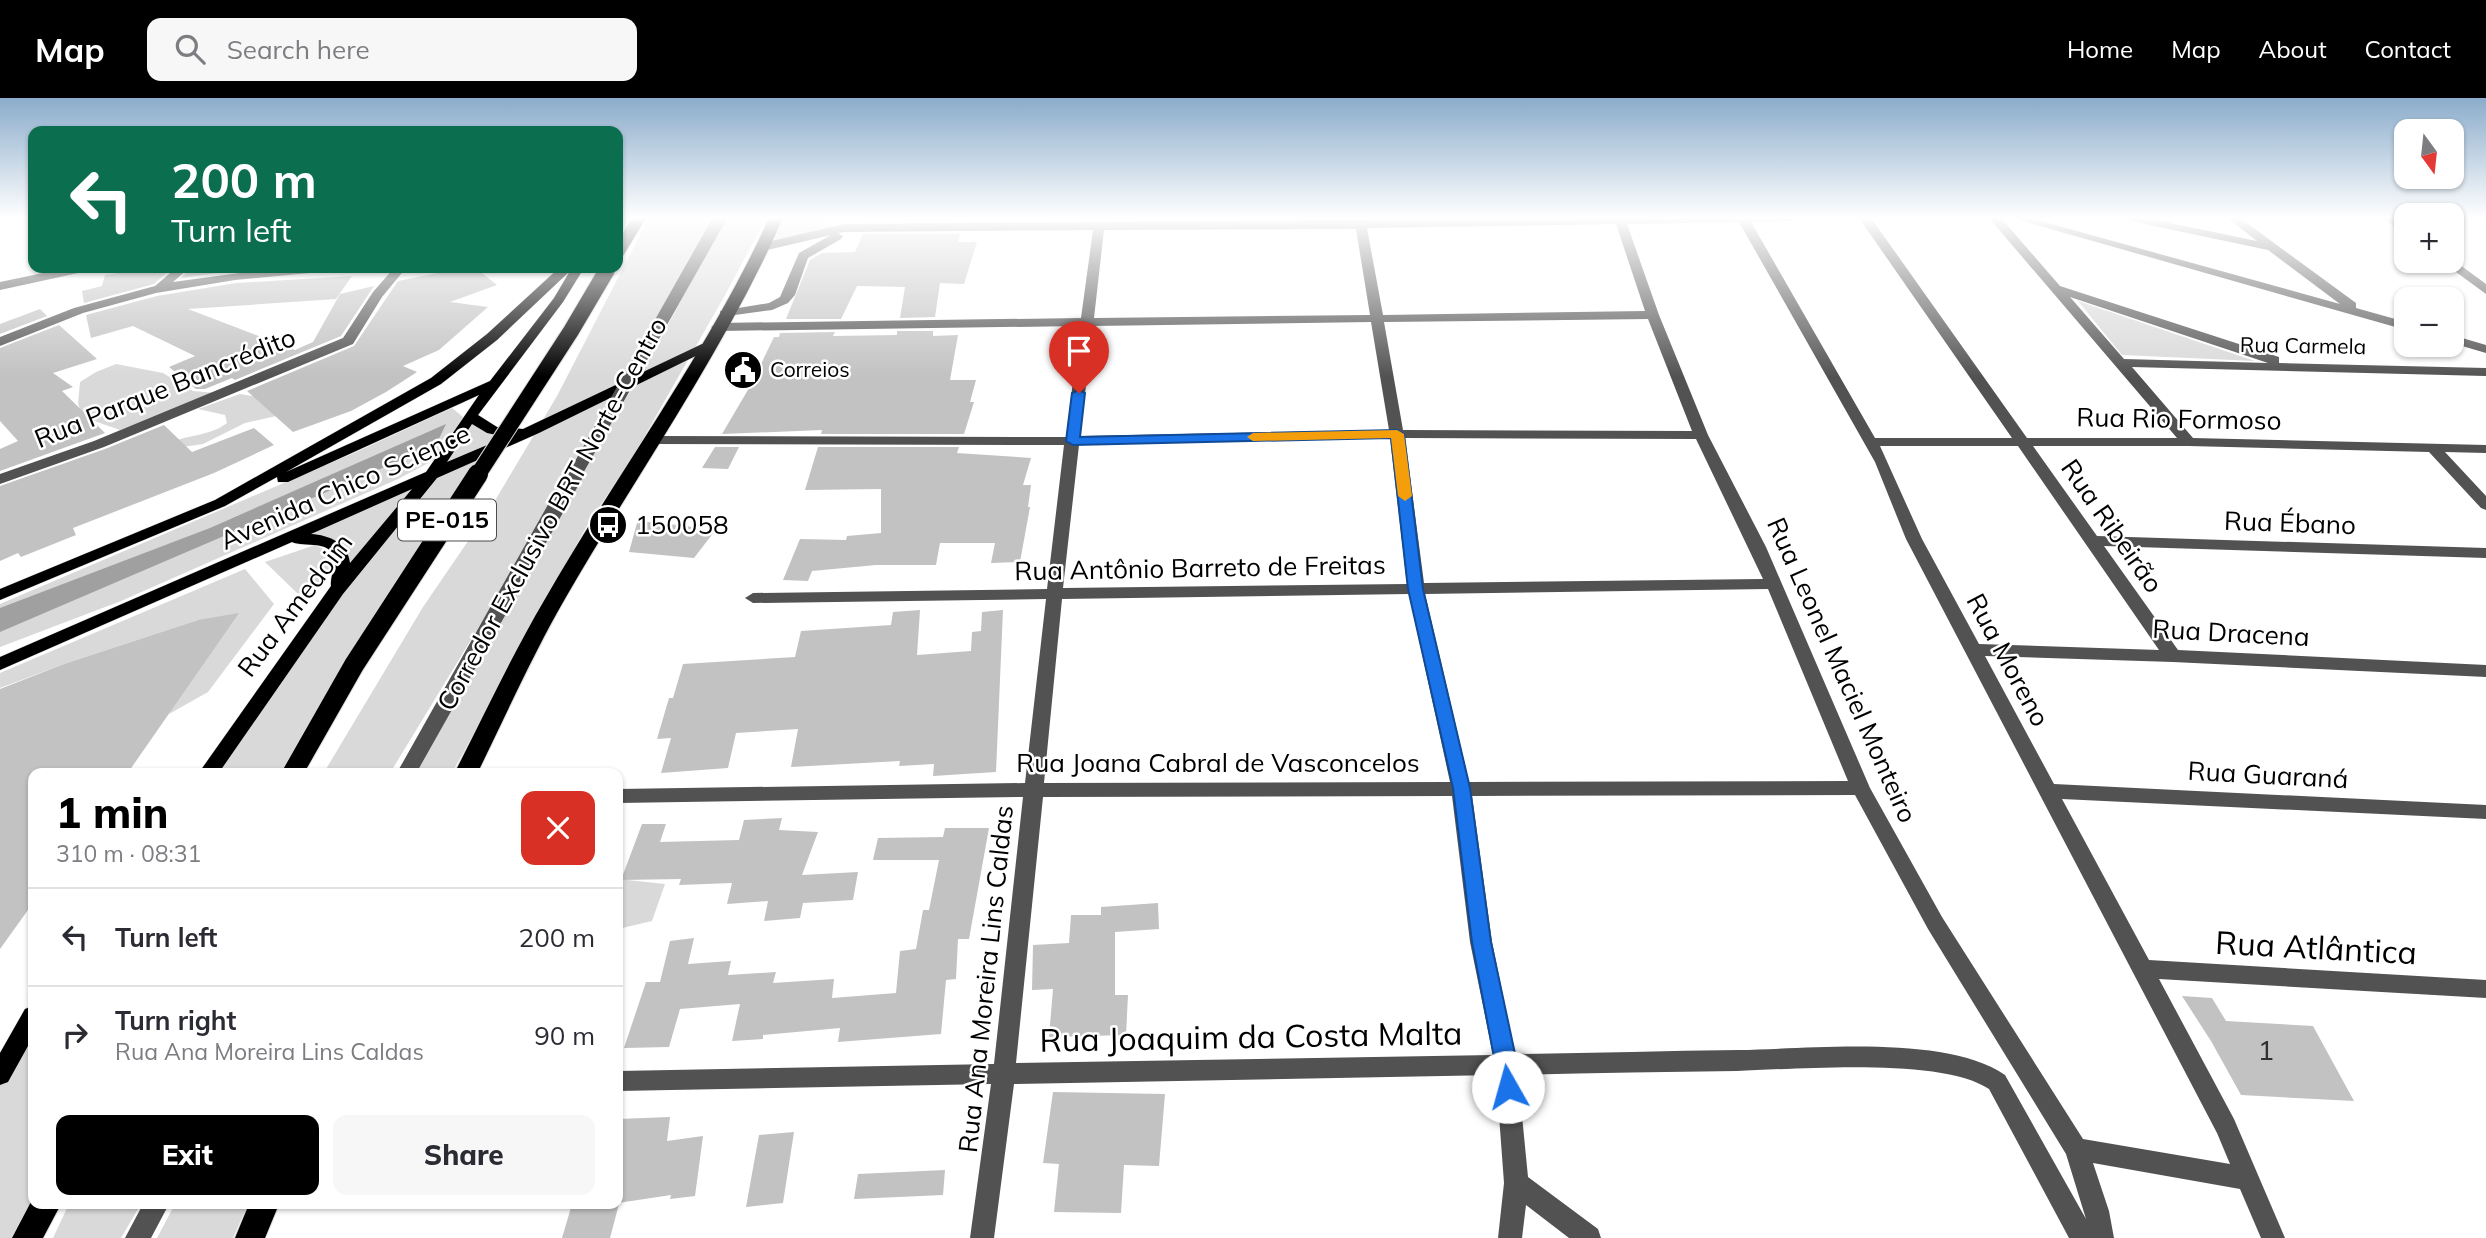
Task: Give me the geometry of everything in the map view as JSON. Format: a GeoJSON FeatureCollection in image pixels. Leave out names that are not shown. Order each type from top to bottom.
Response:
{"type":"FeatureCollection","features":[{"type":"Feature","properties":{"kind":"highway"},"geometry":{"type":"LineString","coordinates":[[468,768],[554,600],[749,271]]}},
{"type":"Feature","properties":{"kind":"highway","name":"PE-015"},"geometry":{"type":"LineString","coordinates":[[295,768],[354,665],[572,331],[606,273]]}},
{"type":"Feature","properties":{"kind":"highway"},"geometry":{"type":"LineString","coordinates":[[27,1238],[43,1209]]}},
{"type":"Feature","properties":{"kind":"highway"},"geometry":{"type":"LineString","coordinates":[[250,1238],[262,1209]]}},
{"type":"Feature","properties":{"kind":"main road","name":"Avenida Chico Science"},"geometry":{"type":"LineString","coordinates":[[0,594],[220,503],[436,381],[492,337],[561,273]]}},
{"type":"Feature","properties":{"kind":"main road","name":"Rua Amedoim"},"geometry":{"type":"LineString","coordinates":[[211,768],[337,590],[433,473],[471,415],[559,299],[575,273]]}},
{"type":"Feature","properties":{"kind":"main road","name":"Avenida Chico Science"},"geometry":{"type":"LineString","coordinates":[[0,664],[534,430],[706,347]]}},
{"type":"Feature","properties":{"kind":"main road"},"geometry":{"type":"LineString","coordinates":[[220,503],[321,463],[496,382]]}},
{"type":"Feature","properties":{"kind":"main road"},"geometry":{"type":"LineString","coordinates":[[471,415],[478,424],[500,433],[534,430]]}},
{"type":"Feature","properties":{"kind":"main road"},"geometry":{"type":"LineString","coordinates":[[281,543],[314,538],[332,544],[343,561],[337,590]]}},
{"type":"Feature","properties":{"kind":"main road"},"geometry":{"type":"LineString","coordinates":[[0,1074],[28,1025]]}},
{"type":"Feature","properties":{"kind":"street","name":"Corredor Exclusivo BRT Norte-Centro"},"geometry":{"type":"LineString","coordinates":[[409,768],[690,271]]}},
{"type":"Feature","properties":{"kind":"street"},"geometry":{"type":"LineString","coordinates":[[722,320],[784,300],[789,295],[798,271]]}},
{"type":"Feature","properties":{"kind":"street","name":"Rua Ana Moreira Lins Caldas"},"geometry":{"type":"LineString","coordinates":[[982,1238],[1004,1074],[1054,596],[1093,271]]}},
{"type":"Feature","properties":{"kind":"street"},"geometry":{"type":"LineString","coordinates":[[1369,271],[1397,434],[1416,589],[1461,788],[1481,942],[1506,1063],[1516,1183],[1510,1238]]}},
{"type":"Feature","properties":{"kind":"street","name":"Rua Leonel Maciel Monteiro"},"geometry":{"type":"LineString","coordinates":[[1638,271],[1701,435],[1749,526],[1861,788],[1935,923],[2076,1149],[2097,1211],[2102,1238]]}},
{"type":"Feature","properties":{"kind":"street","name":"Rua Moreno"},"geometry":{"type":"LineString","coordinates":[[1774,271],[1882,462],[1914,539],[2226,1128],[2273,1238]]}},
{"type":"Feature","properties":{"kind":"street","name":"Rua Ribeirão"},"geometry":{"type":"LineString","coordinates":[[1903,271],[2173,656]]}},
{"type":"Feature","properties":{"kind":"street"},"geometry":{"type":"LineString","coordinates":[[2041,271],[2189,442]]}},
{"type":"Feature","properties":{"kind":"street"},"geometry":{"type":"LineString","coordinates":[[2213,271],[2394,323]]}},
{"type":"Feature","properties":{"kind":"street"},"geometry":{"type":"LineString","coordinates":[[2303,271],[2359,313]]}},
{"type":"Feature","properties":{"kind":"street"},"geometry":{"type":"LineString","coordinates":[[0,286],[60,273]]}},
{"type":"Feature","properties":{"kind":"street"},"geometry":{"type":"LineString","coordinates":[[161,286],[177,273]]}},
{"type":"Feature","properties":{"kind":"street"},"geometry":{"type":"LineString","coordinates":[[0,342],[66,314],[161,286],[266,273]]}},
{"type":"Feature","properties":{"kind":"street","name":"Rua Parque Bancrédito"},"geometry":{"type":"LineString","coordinates":[[0,479],[123,435],[348,341],[377,295],[396,273]]}},
{"type":"Feature","properties":{"kind":"street"},"geometry":{"type":"LineString","coordinates":[[2463,273],[2486,290]]}},
{"type":"Feature","properties":{"kind":"street"},"geometry":{"type":"LineString","coordinates":[[2055,288],[2293,367]]}},
{"type":"Feature","properties":{"kind":"street"},"geometry":{"type":"LineString","coordinates":[[722,320],[1087,321],[1653,315]]}},
{"type":"Feature","properties":{"kind":"street"},"geometry":{"type":"LineString","coordinates":[[2464,343],[2486,349]]}},
{"type":"Feature","properties":{"kind":"street","name":"Rua Carmela"},"geometry":{"type":"LineString","coordinates":[[2119,363],[2486,372]]}},
{"type":"Feature","properties":{"kind":"street"},"geometry":{"type":"LineString","coordinates":[[651,440],[1073,441],[1397,434],[1701,435]]}},
{"type":"Feature","properties":{"kind":"street","name":"Rua Rio Formoso"},"geometry":{"type":"LineString","coordinates":[[1871,442],[2189,442],[2486,449]]}},
{"type":"Feature","properties":{"kind":"street"},"geometry":{"type":"LineString","coordinates":[[2432,447],[2486,505]]}},
{"type":"Feature","properties":{"kind":"street","name":"Rua Ébano"},"geometry":{"type":"LineString","coordinates":[[2093,541],[2486,553]]}},
{"type":"Feature","properties":{"kind":"street","name":"Rua Antônio Barreto de Freitas"},"geometry":{"type":"LineString","coordinates":[[753,598],[1054,596],[1773,584]]}},
{"type":"Feature","properties":{"kind":"street","name":"Rua Dracena"},"geometry":{"type":"LineString","coordinates":[[1974,650],[2173,656],[2486,671]]}},
{"type":"Feature","properties":{"kind":"street","name":"Rua Joana Cabral de Vasconcelos"},"geometry":{"type":"LineString","coordinates":[[623,796],[1034,790],[1861,788]]}},
{"type":"Feature","properties":{"kind":"street","name":"Rua Guaraná"},"geometry":{"type":"LineString","coordinates":[[2048,791],[2486,812]]}},
{"type":"Feature","properties":{"kind":"street","name":"Rua Atlântica"},"geometry":{"type":"LineString","coordinates":[[2142,970],[2486,989]]}},
{"type":"Feature","properties":{"kind":"street","name":"Rua Joaquim da Costa Malta"},"geometry":{"type":"LineString","coordinates":[[623,1081],[1865,1058],[1967,1066],[1984,1072],[1997,1082],[2083,1238]]}},
{"type":"Feature","properties":{"kind":"street"},"geometry":{"type":"LineString","coordinates":[[2076,1149],[2250,1179]]}},
{"type":"Feature","properties":{"kind":"street"},"geometry":{"type":"LineString","coordinates":[[1516,1183],[1589,1238]]}},
{"type":"Feature","properties":{"kind":"street"},"geometry":{"type":"LineString","coordinates":[[137,1238],[154,1209]]}},
{"type":"Feature","properties":{"kind":"shaded area"},"geometry":{"type":"Polygon","coordinates":[[[683,271],[494,602],[393,768],[327,768],[423,607],[490,509],[557,396],[621,273],[683,271]]]}},
{"type":"Feature","properties":{"kind":"shaded area"},"geometry":{"type":"Polygon","coordinates":[[[697,271],[738,271],[632,458],[589,522],[455,768],[417,768],[604,434],[647,364],[697,271]]]}},
{"type":"Feature","properties":{"kind":"shaded area"},"geometry":{"type":"Polygon","coordinates":[[[2078,301],[2255,361],[2122,355],[2078,301]]]}},
{"type":"Feature","properties":{"kind":"shaded area"},"geometry":{"type":"Polygon","coordinates":[[[116,364],[163,373],[193,391],[216,393],[120,430],[83,417],[78,404],[80,382],[116,364]]]}},
{"type":"Feature","properties":{"kind":"shaded area"},"geometry":{"type":"Polygon","coordinates":[[[240,394],[264,398],[281,415],[245,423],[203,444],[169,449],[172,442],[214,430],[227,423],[225,415],[198,409],[240,394]]]}},
{"type":"Feature","properties":{"kind":"shaded area"},"geometry":{"type":"Polygon","coordinates":[[[452,408],[463,417],[434,460],[398,479],[121,601],[0,647],[0,604],[354,453],[452,408]]]}},
{"type":"Feature","properties":{"kind":"shaded area"},"geometry":{"type":"Polygon","coordinates":[[[471,415],[500,433],[491,448],[440,468],[471,415]]]}},
{"type":"Feature","properties":{"kind":"shaded area"},"geometry":{"type":"Polygon","coordinates":[[[446,424],[436,445],[0,632],[0,608],[210,528],[446,424]]]}},
{"type":"Feature","properties":{"kind":"shaded area"},"geometry":{"type":"Polygon","coordinates":[[[487,452],[291,768],[218,768],[341,590],[436,474],[487,452]]]}},
{"type":"Feature","properties":{"kind":"shaded area"},"geometry":{"type":"Polygon","coordinates":[[[422,481],[347,571],[349,560],[343,545],[329,538],[301,537],[422,481]]]}},
{"type":"Feature","properties":{"kind":"shaded area"},"geometry":{"type":"Polygon","coordinates":[[[315,545],[328,551],[334,558],[328,575],[312,594],[297,593],[265,562],[315,545]]]}},
{"type":"Feature","properties":{"kind":"shaded area"},"geometry":{"type":"Polygon","coordinates":[[[245,569],[274,604],[208,692],[169,714],[198,620],[0,688],[0,673],[245,569]]]}},
{"type":"Feature","properties":{"kind":"shaded area"},"geometry":{"type":"Polygon","coordinates":[[[623,880],[665,884],[652,921],[623,928],[623,880]]]}},
{"type":"Feature","properties":{"kind":"shaded area"},"geometry":{"type":"Polygon","coordinates":[[[28,1034],[28,1209],[31,1209],[21,1238],[0,1238],[0,1085],[28,1034]]]}},
{"type":"Feature","properties":{"kind":"shaded area"},"geometry":{"type":"Polygon","coordinates":[[[67,1209],[138,1209],[121,1238],[53,1238],[67,1209]]]}},
{"type":"Feature","properties":{"kind":"shaded area"},"geometry":{"type":"Polygon","coordinates":[[[172,1209],[246,1209],[233,1238],[157,1238],[172,1209]]]}},
{"type":"Feature","properties":{"kind":"building"},"geometry":{"type":"Polygon","coordinates":[[[805,271],[968,271],[964,284],[940,283],[935,317],[900,318],[905,287],[857,286],[841,319],[786,319],[805,271]]]}},
{"type":"Feature","properties":{"kind":"building"},"geometry":{"type":"Polygon","coordinates":[[[166,273],[154,284],[84,303],[82,291],[102,286],[105,275],[166,273]]]}},
{"type":"Feature","properties":{"kind":"building"},"geometry":{"type":"Polygon","coordinates":[[[186,273],[217,273],[181,278],[186,273]]]}},
{"type":"Feature","properties":{"kind":"building"},"geometry":{"type":"Polygon","coordinates":[[[437,273],[482,273],[497,285],[450,302],[488,307],[439,350],[403,366],[417,372],[351,411],[293,432],[247,391],[354,346],[398,281],[437,273]]]}},
{"type":"Feature","properties":{"kind":"building"},"geometry":{"type":"Polygon","coordinates":[[[352,276],[336,299],[188,309],[295,350],[313,342],[340,294],[374,286],[341,336],[235,380],[232,378],[205,389],[196,389],[169,367],[195,356],[133,326],[91,338],[86,315],[157,296],[236,283],[352,276]]]}},
{"type":"Feature","properties":{"kind":"building"},"geometry":{"type":"Polygon","coordinates":[[[40,309],[47,316],[0,334],[0,324],[40,309]]]}},
{"type":"Feature","properties":{"kind":"building"},"geometry":{"type":"Polygon","coordinates":[[[59,325],[97,359],[53,373],[73,387],[62,391],[105,433],[0,471],[0,449],[18,441],[0,421],[0,348],[59,325]]]}},
{"type":"Feature","properties":{"kind":"building"},"geometry":{"type":"Polygon","coordinates":[[[897,331],[933,331],[933,336],[958,335],[950,380],[976,380],[970,402],[974,402],[964,434],[821,434],[822,430],[722,434],[752,383],[774,337],[779,337],[780,333],[897,335],[897,331]]]}},
{"type":"Feature","properties":{"kind":"building"},"geometry":{"type":"Polygon","coordinates":[[[164,425],[192,452],[254,428],[274,445],[214,473],[73,528],[76,535],[21,557],[18,553],[0,561],[0,486],[164,425]]]}},
{"type":"Feature","properties":{"kind":"building"},"geometry":{"type":"Polygon","coordinates":[[[715,447],[739,447],[728,469],[702,468],[715,447]]]}},
{"type":"Feature","properties":{"kind":"building"},"geometry":{"type":"Polygon","coordinates":[[[818,447],[959,447],[957,453],[1031,458],[1023,485],[1031,485],[1030,507],[1020,562],[991,563],[995,543],[940,543],[936,565],[876,565],[812,571],[808,581],[783,580],[800,539],[846,540],[847,536],[881,533],[881,489],[805,490],[818,447]]]}},
{"type":"Feature","properties":{"kind":"building"},"geometry":{"type":"Polygon","coordinates":[[[648,522],[714,532],[694,558],[629,552],[637,523],[648,522]]]}},
{"type":"Feature","properties":{"kind":"building"},"geometry":{"type":"Polygon","coordinates":[[[920,610],[917,655],[971,651],[972,632],[981,631],[982,612],[1003,610],[996,772],[933,776],[934,764],[899,766],[900,761],[791,767],[798,729],[736,733],[728,768],[661,773],[671,738],[657,739],[683,664],[795,657],[801,631],[891,625],[893,612],[920,610]]]}},
{"type":"Feature","properties":{"kind":"building"},"geometry":{"type":"Polygon","coordinates":[[[239,613],[131,768],[28,768],[28,910],[0,949],[0,689],[64,664],[198,620],[239,613]]]}},
{"type":"Feature","properties":{"kind":"building"},"geometry":{"type":"Polygon","coordinates":[[[782,818],[779,830],[818,832],[802,875],[858,872],[853,900],[803,903],[800,918],[764,921],[768,901],[727,904],[732,883],[679,885],[681,879],[623,880],[642,824],[666,824],[660,842],[739,840],[744,820],[782,818]]]}},
{"type":"Feature","properties":{"kind":"building"},"geometry":{"type":"Polygon","coordinates":[[[945,828],[989,828],[969,939],[958,939],[956,979],[946,980],[941,1034],[838,1042],[840,1028],[763,1035],[763,1039],[732,1041],[740,1004],[680,1009],[669,1047],[624,1048],[646,982],[660,982],[670,941],[694,938],[688,964],[731,961],[728,975],[776,972],[773,983],[834,979],[832,998],[896,993],[900,951],[916,949],[923,910],[929,910],[939,860],[873,860],[878,838],[943,837],[945,828]]]}},
{"type":"Feature","properties":{"kind":"building"},"geometry":{"type":"Polygon","coordinates":[[[1158,903],[1159,929],[1115,932],[1115,995],[1128,995],[1126,1035],[1049,1037],[1053,989],[1032,990],[1033,945],[1069,943],[1071,915],[1101,915],[1101,907],[1158,903]]]}},
{"type":"Feature","properties":{"kind":"building"},"geometry":{"type":"Polygon","coordinates":[[[2182,996],[2212,998],[2226,1021],[2313,1026],[2354,1101],[2241,1095],[2182,996]]]}},
{"type":"Feature","properties":{"kind":"building"},"geometry":{"type":"Polygon","coordinates":[[[1053,1092],[1165,1094],[1159,1166],[1124,1165],[1121,1213],[1054,1212],[1059,1164],[1043,1163],[1053,1092]]]}},
{"type":"Feature","properties":{"kind":"building"},"geometry":{"type":"Polygon","coordinates":[[[670,1117],[667,1141],[703,1136],[695,1196],[670,1199],[671,1195],[623,1202],[623,1119],[670,1117]]]}},
{"type":"Feature","properties":{"kind":"building"},"geometry":{"type":"Polygon","coordinates":[[[794,1132],[783,1203],[746,1207],[759,1135],[794,1132]]]}},
{"type":"Feature","properties":{"kind":"building"},"geometry":{"type":"Polygon","coordinates":[[[945,1170],[943,1195],[854,1199],[858,1174],[945,1170]]]}},
{"type":"Feature","properties":{"kind":"building"},"geometry":{"type":"Polygon","coordinates":[[[571,1209],[618,1209],[610,1238],[562,1238],[571,1209]]]}},
{"type":"Feature","properties":{"kind":"slow traffic"},"geometry":{"type":"LineString","coordinates":[[1253,437],[1397,434],[1405,496]]}},
{"type":"Feature","properties":{"kind":"place","name":"Correios"},"geometry":{"type":"Point","coordinates":[743,370]}},
{"type":"Feature","properties":{"kind":"place","name":"150058"},"geometry":{"type":"Point","coordinates":[608,525]}},
{"type":"Feature","properties":{"kind":"route"},"geometry":{"type":"LineString","coordinates":[[1079,393],[1073,441],[1397,434],[1416,589],[1461,788],[1481,942],[1506,1063],[1508,1087]]}}]}
